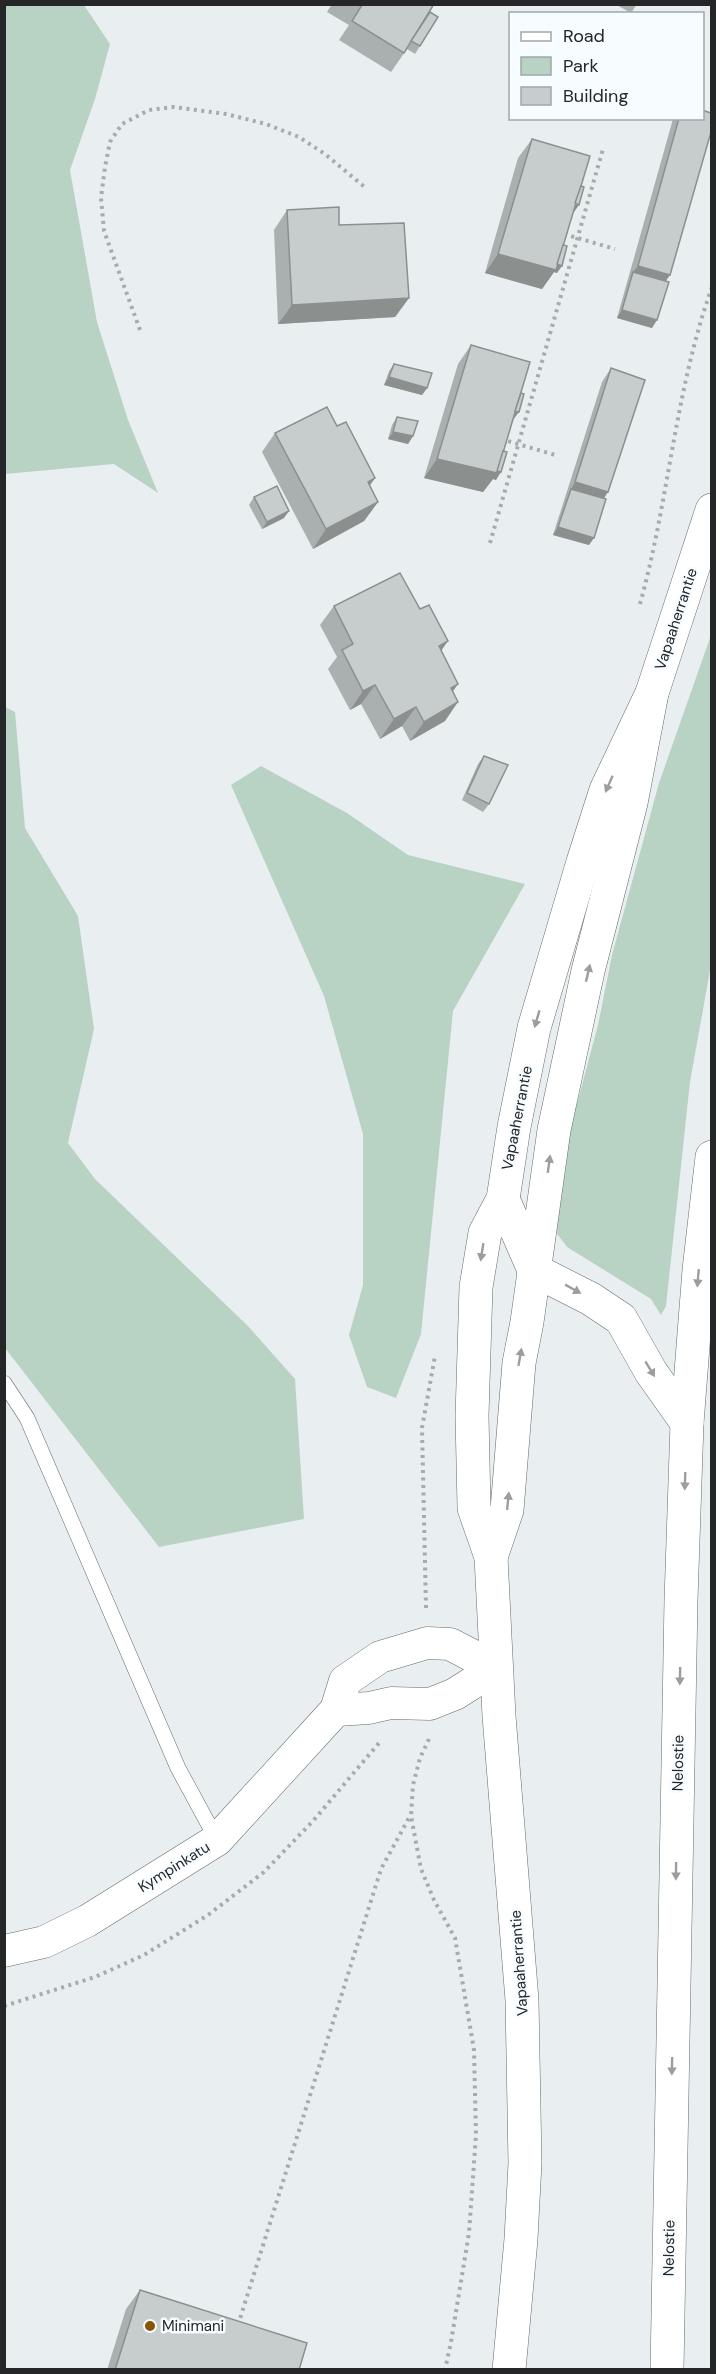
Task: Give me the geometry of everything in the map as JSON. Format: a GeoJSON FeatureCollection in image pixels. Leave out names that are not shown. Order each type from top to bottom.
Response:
{"type":"FeatureCollection","features":[{"type":"Feature","properties":{"kind":"main road","name":"Vapaaherrantie"},"geometry":{"type":"LineString","coordinates":[[491,1557],[507,1510],[519,1363],[554,1130],[588,971],[631,803],[652,693],[711,510]]}},
{"type":"Feature","properties":{"kind":"main road","name":"Vapaaherrantie"},"geometry":{"type":"LineString","coordinates":[[509,2370],[521,2239],[525,2163],[522,2000],[496,1668],[491,1557],[474,1509],[472,1416],[476,1287],[484,1233],[503,1198],[534,1028],[583,862],[606,790],[652,693]]}},
{"type":"Feature","properties":{"kind":"main road","name":"Nelostie"},"geometry":{"type":"LineString","coordinates":[[666,2370],[681,1612],[687,1423],[711,1157]]}},
{"type":"Feature","properties":{"kind":"main road"},"geometry":{"type":"LineString","coordinates":[[503,1198],[534,1270],[581,1293],[621,1319],[651,1372],[687,1423]]}},
{"type":"Feature","properties":{"kind":"street","name":"Kympinkatu"},"geometry":{"type":"LineString","coordinates":[[4,1951],[44,1942],[87,1922],[217,1840],[336,1710],[345,1681],[380,1657],[427,1643],[450,1644],[496,1668]]}},
{"type":"Feature","properties":{"kind":"street"},"geometry":{"type":"LineString","coordinates":[[336,1710],[369,1708],[391,1703],[430,1704],[455,1694],[496,1668]]}},
{"type":"Feature","properties":{"kind":"lane"},"geometry":{"type":"LineString","coordinates":[[4,1383],[27,1418],[178,1768],[217,1840]]}},
{"type":"Feature","properties":{"kind":"path"},"geometry":{"type":"LineString","coordinates":[[140,330],[104,231],[101,198],[110,142],[122,124],[149,110],[174,107],[226,114],[266,124],[299,137],[325,154],[367,189]]}},
{"type":"Feature","properties":{"kind":"path"},"geometry":{"type":"LineString","coordinates":[[490,543],[603,149]]}},
{"type":"Feature","properties":{"kind":"path"},"geometry":{"type":"LineString","coordinates":[[559,232],[615,249]]}},
{"type":"Feature","properties":{"kind":"path"},"geometry":{"type":"LineString","coordinates":[[499,438],[555,455]]}},
{"type":"Feature","properties":{"kind":"path"},"geometry":{"type":"LineString","coordinates":[[430,1704],[429,1740],[413,1785],[411,1816],[421,1869],[434,1900],[455,1938],[474,2050],[476,2135],[469,2233],[445,2370]]}},
{"type":"Feature","properties":{"kind":"path"},"geometry":{"type":"LineString","coordinates":[[235,2332],[381,1869],[411,1816]]}},
{"type":"Feature","properties":{"kind":"green space"},"geometry":{"type":"Polygon","coordinates":[[[5,4],[84,5],[110,44],[95,99],[70,170],[97,322],[128,420],[158,493],[114,464],[5,474],[5,4]]]}},
{"type":"Feature","properties":{"kind":"green space"},"geometry":{"type":"Polygon","coordinates":[[[711,635],[711,965],[690,1082],[666,1306],[661,1315],[651,1299],[567,1247],[555,1231],[570,1130],[598,1025],[612,955],[659,783],[711,635]]]}},
{"type":"Feature","properties":{"kind":"green space"},"geometry":{"type":"Polygon","coordinates":[[[5,707],[15,712],[25,828],[78,916],[94,1029],[68,1143],[95,1179],[248,1326],[295,1379],[304,1519],[159,1547],[5,1348],[5,707]]]}},
{"type":"Feature","properties":{"kind":"green space"},"geometry":{"type":"Polygon","coordinates":[[[261,766],[347,813],[408,855],[525,884],[453,1011],[421,1334],[396,1398],[367,1387],[349,1335],[363,1285],[363,1134],[324,996],[231,785],[261,766]]]}},
{"type":"Feature","properties":{"kind":"building"},"geometry":{"type":"Polygon","coordinates":[[[361,4],[434,4],[404,53],[352,21],[361,4]]]}},
{"type":"Feature","properties":{"kind":"building"},"geometry":{"type":"Polygon","coordinates":[[[430,12],[438,17],[420,46],[411,41],[430,12]]]}},
{"type":"Feature","properties":{"kind":"building"},"geometry":{"type":"Polygon","coordinates":[[[704,111],[711,113],[711,132],[670,275],[638,266],[678,120],[704,120],[704,111]]]}},
{"type":"Feature","properties":{"kind":"building"},"geometry":{"type":"Polygon","coordinates":[[[532,139],[590,156],[556,270],[498,254],[532,139]]]}},
{"type":"Feature","properties":{"kind":"building"},"geometry":{"type":"Polygon","coordinates":[[[581,186],[584,187],[579,205],[575,203],[581,186]]]}},
{"type":"Feature","properties":{"kind":"building"},"geometry":{"type":"Polygon","coordinates":[[[339,207],[339,225],[404,223],[409,298],[292,305],[287,210],[339,207]]]}},
{"type":"Feature","properties":{"kind":"building"},"geometry":{"type":"Polygon","coordinates":[[[563,245],[567,246],[562,266],[557,264],[563,245]]]}},
{"type":"Feature","properties":{"kind":"building"},"geometry":{"type":"Polygon","coordinates":[[[633,272],[669,282],[657,320],[622,310],[633,272]]]}},
{"type":"Feature","properties":{"kind":"building"},"geometry":{"type":"Polygon","coordinates":[[[471,345],[530,362],[497,473],[437,459],[471,345]]]}},
{"type":"Feature","properties":{"kind":"building"},"geometry":{"type":"Polygon","coordinates":[[[394,364],[432,373],[427,388],[389,377],[394,364]]]}},
{"type":"Feature","properties":{"kind":"building"},"geometry":{"type":"Polygon","coordinates":[[[611,368],[645,380],[608,492],[575,482],[611,368]]]}},
{"type":"Feature","properties":{"kind":"building"},"geometry":{"type":"Polygon","coordinates":[[[521,393],[524,394],[519,412],[515,411],[521,393]]]}},
{"type":"Feature","properties":{"kind":"building"},"geometry":{"type":"Polygon","coordinates":[[[327,407],[337,426],[346,422],[375,478],[368,482],[378,502],[326,529],[275,433],[327,407]]]}},
{"type":"Feature","properties":{"kind":"building"},"geometry":{"type":"Polygon","coordinates":[[[397,417],[418,421],[413,436],[393,432],[397,417]]]}},
{"type":"Feature","properties":{"kind":"building"},"geometry":{"type":"Polygon","coordinates":[[[503,451],[507,452],[501,472],[497,471],[503,451]]]}},
{"type":"Feature","properties":{"kind":"building"},"geometry":{"type":"Polygon","coordinates":[[[277,486],[289,511],[267,522],[254,497],[277,486]]]}},
{"type":"Feature","properties":{"kind":"building"},"geometry":{"type":"Polygon","coordinates":[[[571,489],[606,499],[594,538],[558,527],[571,489]]]}},
{"type":"Feature","properties":{"kind":"building"},"geometry":{"type":"Polygon","coordinates":[[[400,573],[420,609],[429,605],[448,641],[439,646],[458,684],[451,688],[458,702],[424,722],[416,707],[394,719],[375,685],[363,691],[342,650],[353,644],[334,606],[400,573]]]}},
{"type":"Feature","properties":{"kind":"building"},"geometry":{"type":"Polygon","coordinates":[[[484,756],[508,765],[489,804],[467,793],[484,756]]]}},
{"type":"Feature","properties":{"kind":"building"},"geometry":{"type":"Polygon","coordinates":[[[140,2290],[307,2343],[299,2370],[115,2370],[140,2290]]]}},
{"type":"Feature","properties":{"kind":"place","name":"Minimani"},"geometry":{"type":"Point","coordinates":[150,2326]}}]}
